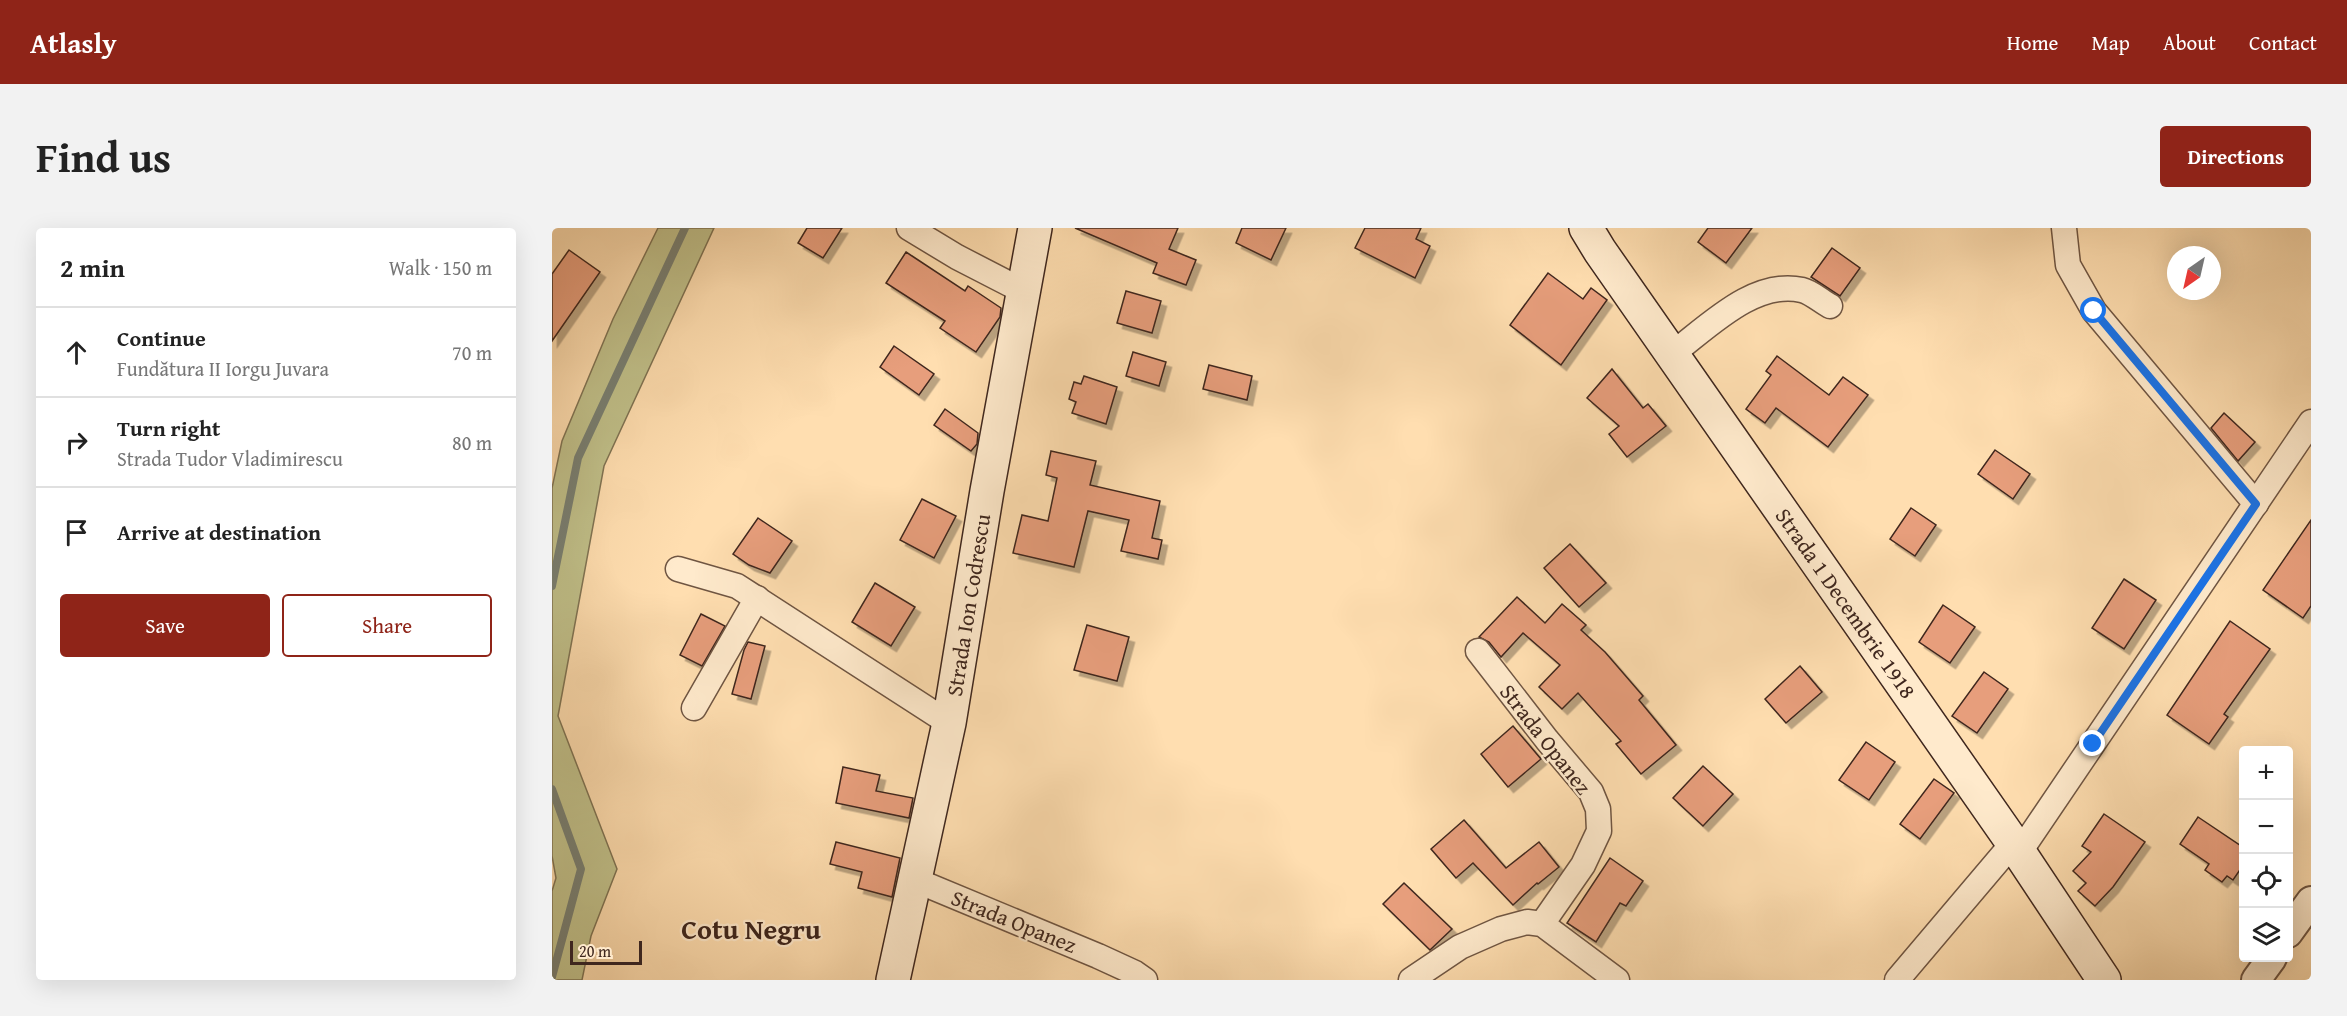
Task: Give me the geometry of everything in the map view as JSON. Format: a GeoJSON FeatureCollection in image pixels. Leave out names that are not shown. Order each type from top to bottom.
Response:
{"type":"FeatureCollection","features":[{"type":"Feature","properties":{"kind":"main road","name":"Strada Ion Codrescu"},"geometry":{"type":"LineString","coordinates":[[892,980],[949,723],[987,491],[1035,228]]}},
{"type":"Feature","properties":{"kind":"main road","name":"Strada 1 Decembrie 1918"},"geometry":{"type":"LineString","coordinates":[[1586,228],[2016,848],[2104,980]]}},
{"type":"Feature","properties":{"kind":"street"},"geometry":{"type":"LineString","coordinates":[[909,228],[1025,292]]}},
{"type":"Feature","properties":{"kind":"street"},"geometry":{"type":"LineString","coordinates":[[2064,228],[2068,265],[2094,311],[2256,504]]}},
{"type":"Feature","properties":{"kind":"street"},"geometry":{"type":"LineString","coordinates":[[1672,354],[1749,297],[1766,290],[1781,287],[1804,290],[1830,306]]}},
{"type":"Feature","properties":{"kind":"street"},"geometry":{"type":"LineString","coordinates":[[1897,980],[2016,848],[2311,422]]}},
{"type":"Feature","properties":{"kind":"street"},"geometry":{"type":"LineString","coordinates":[[678,569],[737,586],[949,723]]}},
{"type":"Feature","properties":{"kind":"street"},"geometry":{"type":"LineString","coordinates":[[694,708],[757,598]]}},
{"type":"Feature","properties":{"kind":"street","name":"Strada Opanez"},"geometry":{"type":"LineString","coordinates":[[1478,651],[1547,740],[1591,792],[1599,809],[1599,831],[1583,865],[1542,924]]}},
{"type":"Feature","properties":{"kind":"street","name":"Strada Opanez"},"geometry":{"type":"LineString","coordinates":[[915,880],[1098,956],[1145,980]]}},
{"type":"Feature","properties":{"kind":"street"},"geometry":{"type":"LineString","coordinates":[[2293,927],[2311,901]]}},
{"type":"Feature","properties":{"kind":"street"},"geometry":{"type":"LineString","coordinates":[[1411,980],[1460,947],[1501,929],[1527,922],[1542,924],[1617,980]]}},
{"type":"Feature","properties":{"kind":"street"},"geometry":{"type":"LineString","coordinates":[[2256,980],[2268,962]]}},
{"type":"Feature","properties":{"kind":"green space"},"geometry":{"type":"Polygon","coordinates":[[[658,228],[714,228],[604,466],[558,716],[617,869],[591,936],[582,980],[552,980],[552,891],[556,878],[552,856],[552,488],[562,441],[613,319],[658,228]]]}},
{"type":"Feature","properties":{"kind":"building"},"geometry":{"type":"Polygon","coordinates":[[[807,228],[842,228],[823,258],[798,243],[807,228]]]}},
{"type":"Feature","properties":{"kind":"building"},"geometry":{"type":"Polygon","coordinates":[[[1075,228],[1178,228],[1169,249],[1196,260],[1186,285],[1153,273],[1157,263],[1075,228]]]}},
{"type":"Feature","properties":{"kind":"building"},"geometry":{"type":"Polygon","coordinates":[[[1242,228],[1286,228],[1271,260],[1236,243],[1242,228]]]}},
{"type":"Feature","properties":{"kind":"building"},"geometry":{"type":"Polygon","coordinates":[[[1365,228],[1421,228],[1416,239],[1430,246],[1415,278],[1355,248],[1365,228]]]}},
{"type":"Feature","properties":{"kind":"building"},"geometry":{"type":"Polygon","coordinates":[[[1708,228],[1752,228],[1726,263],[1698,242],[1708,228]]]}},
{"type":"Feature","properties":{"kind":"building"},"geometry":{"type":"Polygon","coordinates":[[[1832,248],[1860,268],[1840,296],[1811,277],[1832,248]]]}},
{"type":"Feature","properties":{"kind":"building"},"geometry":{"type":"Polygon","coordinates":[[[569,250],[600,272],[552,341],[552,274],[569,250]]]}},
{"type":"Feature","properties":{"kind":"building"},"geometry":{"type":"Polygon","coordinates":[[[906,252],[965,291],[968,286],[1001,308],[1000,317],[976,352],[940,328],[945,321],[886,283],[906,252]]]}},
{"type":"Feature","properties":{"kind":"building"},"geometry":{"type":"Polygon","coordinates":[[[1548,273],[1583,299],[1591,288],[1607,300],[1561,365],[1510,325],[1548,273]]]}},
{"type":"Feature","properties":{"kind":"building"},"geometry":{"type":"Polygon","coordinates":[[[1126,291],[1161,301],[1152,333],[1117,323],[1126,291]]]}},
{"type":"Feature","properties":{"kind":"building"},"geometry":{"type":"Polygon","coordinates":[[[894,346],[934,374],[919,395],[880,367],[894,346]]]}},
{"type":"Feature","properties":{"kind":"building"},"geometry":{"type":"Polygon","coordinates":[[[1133,352],[1166,362],[1159,386],[1126,376],[1133,352]]]}},
{"type":"Feature","properties":{"kind":"building"},"geometry":{"type":"Polygon","coordinates":[[[1777,356],[1829,395],[1843,377],[1868,395],[1828,447],[1776,408],[1765,423],[1746,409],[1771,375],[1766,371],[1777,356]]]}},
{"type":"Feature","properties":{"kind":"building"},"geometry":{"type":"Polygon","coordinates":[[[1209,365],[1252,376],[1247,400],[1203,389],[1209,365]]]}},
{"type":"Feature","properties":{"kind":"building"},"geometry":{"type":"Polygon","coordinates":[[[1612,369],[1643,408],[1648,404],[1666,426],[1627,457],[1609,434],[1619,426],[1587,398],[1612,369]]]}},
{"type":"Feature","properties":{"kind":"building"},"geometry":{"type":"Polygon","coordinates":[[[1084,376],[1117,387],[1106,424],[1072,413],[1076,402],[1069,399],[1074,382],[1081,384],[1084,376]]]}},
{"type":"Feature","properties":{"kind":"building"},"geometry":{"type":"Polygon","coordinates":[[[945,409],[978,433],[977,444],[971,451],[934,425],[945,409]]]}},
{"type":"Feature","properties":{"kind":"building"},"geometry":{"type":"Polygon","coordinates":[[[2224,413],[2255,442],[2238,461],[2211,428],[2224,413]]]}},
{"type":"Feature","properties":{"kind":"building"},"geometry":{"type":"Polygon","coordinates":[[[1995,450],[2030,474],[2013,499],[1978,474],[1995,450]]]}},
{"type":"Feature","properties":{"kind":"building"},"geometry":{"type":"Polygon","coordinates":[[[1051,451],[1096,461],[1090,485],[1160,501],[1152,538],[1162,540],[1158,559],[1121,551],[1129,520],[1088,511],[1074,567],[1013,553],[1022,515],[1048,521],[1057,478],[1046,475],[1051,451]]]}},
{"type":"Feature","properties":{"kind":"building"},"geometry":{"type":"Polygon","coordinates":[[[922,499],[956,516],[934,558],[900,540],[922,499]]]}},
{"type":"Feature","properties":{"kind":"building"},"geometry":{"type":"Polygon","coordinates":[[[1911,508],[1936,525],[1915,556],[1890,539],[1911,508]]]}},
{"type":"Feature","properties":{"kind":"building"},"geometry":{"type":"Polygon","coordinates":[[[758,518],[792,541],[770,573],[749,565],[733,554],[758,518]]]}},
{"type":"Feature","properties":{"kind":"building"},"geometry":{"type":"Polygon","coordinates":[[[2311,520],[2311,606],[2303,618],[2263,590],[2311,520]]]}},
{"type":"Feature","properties":{"kind":"building"},"geometry":{"type":"Polygon","coordinates":[[[1570,544],[1606,583],[1579,607],[1544,568],[1570,544]]]}},
{"type":"Feature","properties":{"kind":"building"},"geometry":{"type":"Polygon","coordinates":[[[2124,579],[2156,600],[2124,649],[2092,628],[2124,579]]]}},
{"type":"Feature","properties":{"kind":"building"},"geometry":{"type":"Polygon","coordinates":[[[875,583],[915,607],[891,646],[852,622],[875,583]]]}},
{"type":"Feature","properties":{"kind":"building"},"geometry":{"type":"Polygon","coordinates":[[[1517,597],[1545,623],[1562,604],[1586,625],[1581,630],[1605,652],[1643,696],[1639,700],[1676,745],[1641,774],[1616,744],[1621,741],[1578,693],[1562,709],[1539,687],[1560,665],[1523,633],[1501,657],[1489,642],[1479,637],[1517,597]]]}},
{"type":"Feature","properties":{"kind":"building"},"geometry":{"type":"Polygon","coordinates":[[[1943,605],[1975,627],[1950,663],[1919,642],[1943,605]]]}},
{"type":"Feature","properties":{"kind":"building"},"geometry":{"type":"Polygon","coordinates":[[[701,614],[725,626],[702,666],[680,655],[701,614]]]}},
{"type":"Feature","properties":{"kind":"building"},"geometry":{"type":"Polygon","coordinates":[[[2230,621],[2270,649],[2224,714],[2228,717],[2209,744],[2167,715],[2230,621]]]}},
{"type":"Feature","properties":{"kind":"building"},"geometry":{"type":"Polygon","coordinates":[[[1087,625],[1129,637],[1117,681],[1074,670],[1087,625]]]}},
{"type":"Feature","properties":{"kind":"building"},"geometry":{"type":"Polygon","coordinates":[[[748,642],[765,646],[751,699],[732,694],[748,642]]]}},
{"type":"Feature","properties":{"kind":"building"},"geometry":{"type":"Polygon","coordinates":[[[1800,666],[1822,692],[1786,723],[1765,699],[1800,666]]]}},
{"type":"Feature","properties":{"kind":"building"},"geometry":{"type":"Polygon","coordinates":[[[1984,672],[2008,689],[1977,733],[1952,716],[1984,672]]]}},
{"type":"Feature","properties":{"kind":"building"},"geometry":{"type":"Polygon","coordinates":[[[1513,726],[1541,759],[1508,787],[1481,754],[1513,726]]]}},
{"type":"Feature","properties":{"kind":"building"},"geometry":{"type":"Polygon","coordinates":[[[1866,742],[1895,762],[1869,800],[1839,780],[1866,742]]]}},
{"type":"Feature","properties":{"kind":"building"},"geometry":{"type":"Polygon","coordinates":[[[1703,766],[1733,794],[1703,826],[1673,798],[1703,766]]]}},
{"type":"Feature","properties":{"kind":"building"},"geometry":{"type":"Polygon","coordinates":[[[843,767],[880,775],[876,791],[913,798],[909,818],[836,803],[843,767]]]}},
{"type":"Feature","properties":{"kind":"building"},"geometry":{"type":"Polygon","coordinates":[[[1934,779],[1954,793],[1920,839],[1900,824],[1934,779]]]}},
{"type":"Feature","properties":{"kind":"building"},"geometry":{"type":"Polygon","coordinates":[[[2104,814],[2145,842],[2113,887],[2095,906],[2078,891],[2086,883],[2073,871],[2091,852],[2082,846],[2104,814]]]}},
{"type":"Feature","properties":{"kind":"building"},"geometry":{"type":"Polygon","coordinates":[[[2198,817],[2239,845],[2239,871],[2233,880],[2227,876],[2222,882],[2205,870],[2209,864],[2180,844],[2198,817]]]}},
{"type":"Feature","properties":{"kind":"building"},"geometry":{"type":"Polygon","coordinates":[[[1464,820],[1506,868],[1539,842],[1559,867],[1513,905],[1473,863],[1456,878],[1431,849],[1464,820]]]}},
{"type":"Feature","properties":{"kind":"building"},"geometry":{"type":"Polygon","coordinates":[[[836,842],[900,858],[892,897],[858,888],[862,872],[830,864],[836,842]]]}},
{"type":"Feature","properties":{"kind":"building"},"geometry":{"type":"Polygon","coordinates":[[[1610,858],[1643,881],[1626,906],[1620,903],[1596,942],[1567,923],[1610,858]]]}},
{"type":"Feature","properties":{"kind":"building"},"geometry":{"type":"Polygon","coordinates":[[[1404,883],[1452,929],[1430,950],[1383,904],[1404,883]]]}},
{"type":"Feature","properties":{"kind":"waterway"},"geometry":{"type":"LineString","coordinates":[[552,586],[578,458],[685,228]]}},
{"type":"Feature","properties":{"kind":"waterway"},"geometry":{"type":"LineString","coordinates":[[552,789],[581,869],[552,977]]}},
{"type":"Feature","properties":{"kind":"district","name":"Cotu Negru"},"geometry":{"type":"Point","coordinates":[751,929]}},
{"type":"Feature","properties":{"kind":"route"},"geometry":{"type":"LineString","coordinates":[[2093,744],[2256,504],[2094,311]]}}]}
